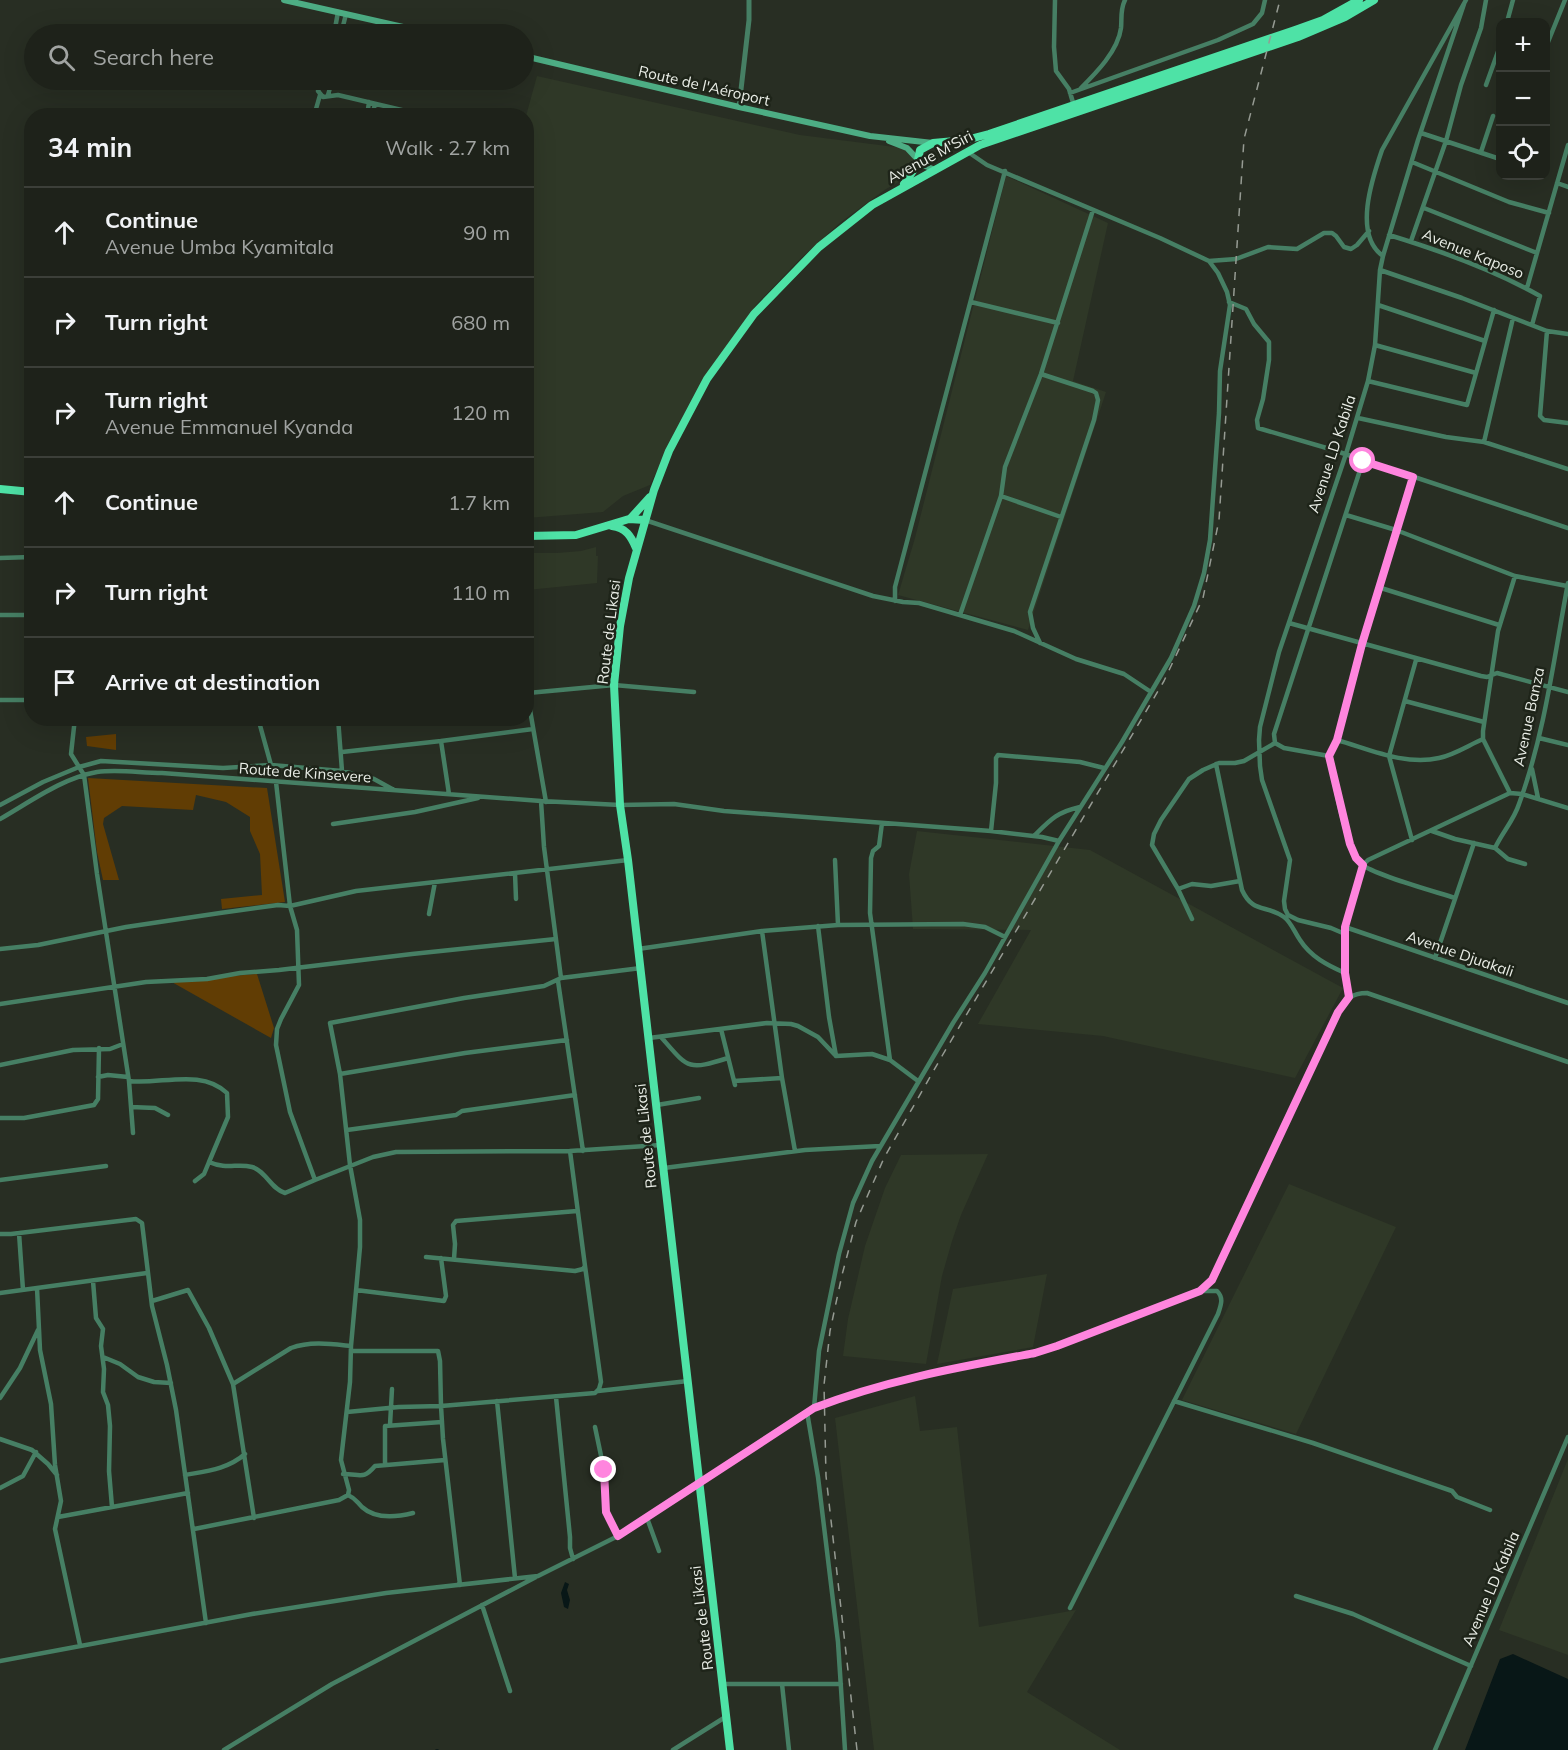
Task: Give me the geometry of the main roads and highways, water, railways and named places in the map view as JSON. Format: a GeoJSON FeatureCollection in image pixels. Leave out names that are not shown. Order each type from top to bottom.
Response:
{"type":"FeatureCollection","features":[{"type":"Feature","properties":{"kind":"highway","name":"Avenue M'Siri"},"geometry":{"type":"LineString","coordinates":[[933,143],[989,135],[1323,20],[1359,0]]}},
{"type":"Feature","properties":{"kind":"highway","name":"Avenue M'Siri"},"geometry":{"type":"LineString","coordinates":[[645,520],[669,451],[690,409],[718,362],[754,314],[792,273],[836,232],[872,205],[990,140],[1298,37],[1345,17],[1374,0]]}},
{"type":"Feature","properties":{"kind":"highway"},"geometry":{"type":"LineString","coordinates":[[952,142],[963,147],[962,153],[957,157]]}},
{"type":"Feature","properties":{"kind":"highway"},"geometry":{"type":"LineString","coordinates":[[899,189],[914,170],[920,150],[933,143]]}},
{"type":"Feature","properties":{"kind":"highway"},"geometry":{"type":"LineString","coordinates":[[0,489],[24,491]]}},
{"type":"Feature","properties":{"kind":"highway"},"geometry":{"type":"LineString","coordinates":[[629,519],[654,490]]}},
{"type":"Feature","properties":{"kind":"highway"},"geometry":{"type":"LineString","coordinates":[[534,536],[576,535],[629,519],[645,520]]}},
{"type":"Feature","properties":{"kind":"highway","name":"Route de Likasi"},"geometry":{"type":"LineString","coordinates":[[645,520],[624,601],[614,685],[620,805],[657,1105],[730,1750]]}},
{"type":"Feature","properties":{"kind":"highway"},"geometry":{"type":"LineString","coordinates":[[610,526],[619,527],[629,534],[636,548]]}},
{"type":"Feature","properties":{"kind":"main road"},"geometry":{"type":"LineString","coordinates":[[284,0],[390,24]]}},
{"type":"Feature","properties":{"kind":"main road","name":"Route de l'Aéroport"},"geometry":{"type":"LineString","coordinates":[[534,58],[880,138],[933,143]]}},
{"type":"Feature","properties":{"kind":"main road","name":"Route de l'Aéroport"},"geometry":{"type":"LineString","coordinates":[[880,138],[907,148],[925,167],[935,170]]}},
{"type":"Feature","properties":{"kind":"railway"},"geometry":{"type":"LineString","coordinates":[[857,1750],[826,1476],[824,1385],[830,1331],[842,1275],[856,1222],[884,1158],[1164,681],[1203,598],[1219,520],[1244,139],[1280,0]]}}]}
